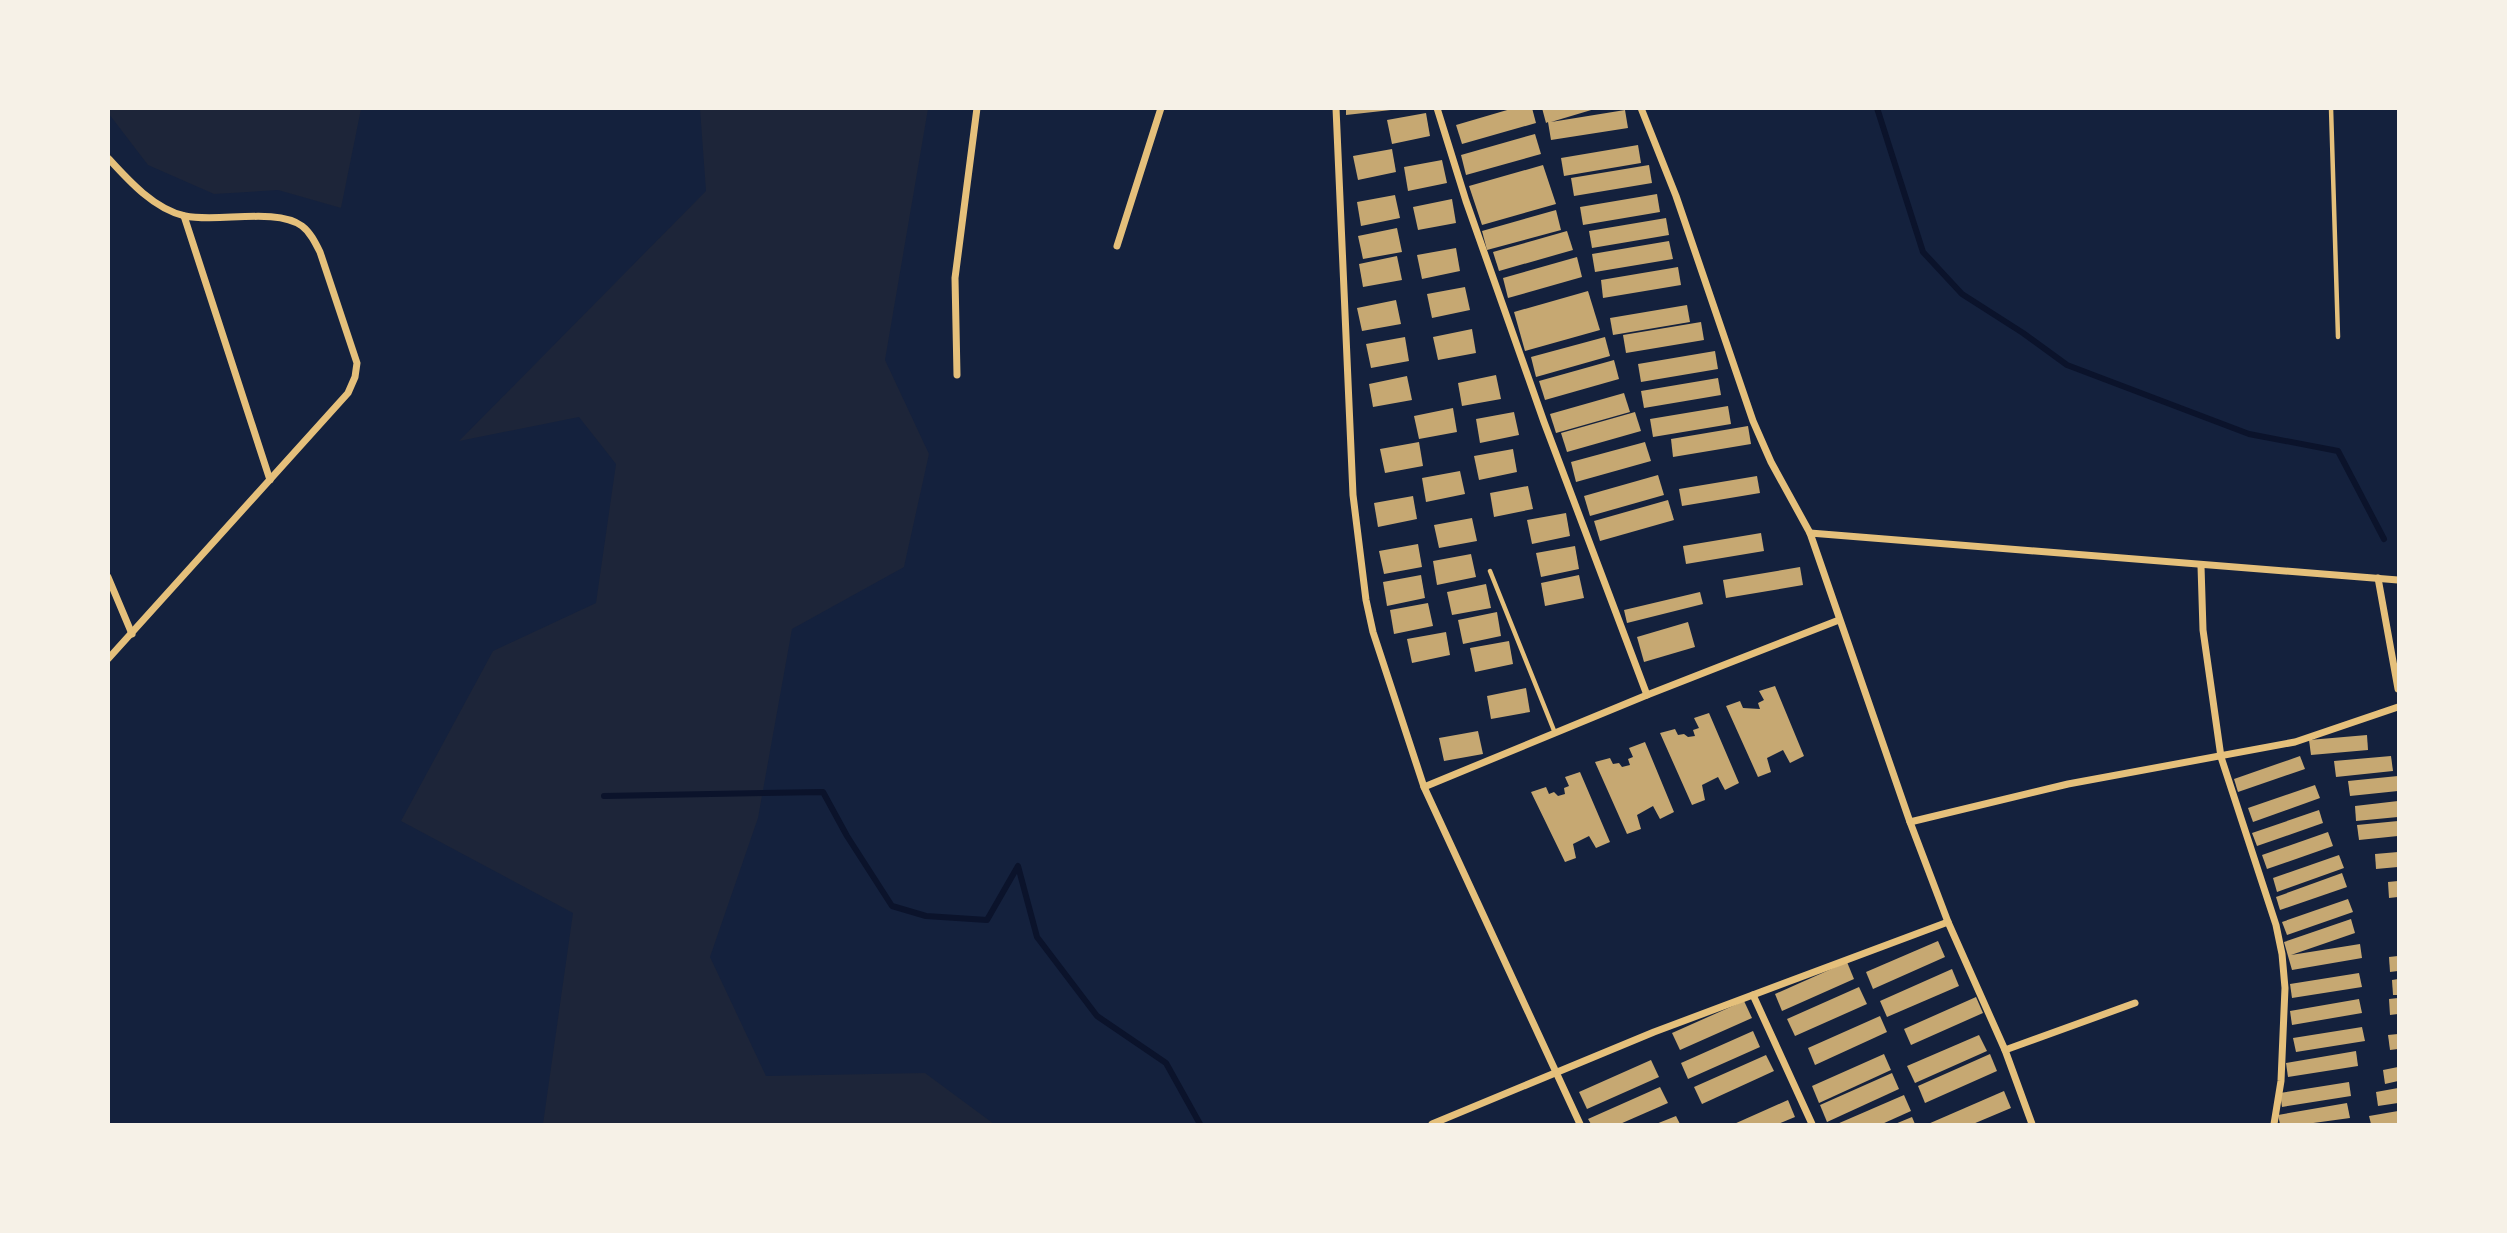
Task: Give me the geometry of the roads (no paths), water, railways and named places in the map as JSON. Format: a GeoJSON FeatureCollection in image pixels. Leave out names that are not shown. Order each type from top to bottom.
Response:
{"type":"FeatureCollection","features":[{"type":"Feature","properties":{"kind":"street"},"geometry":{"type":"LineString","coordinates":[[957,375],[955,278],[977,108]]}},
{"type":"Feature","properties":{"kind":"street"},"geometry":{"type":"LineString","coordinates":[[1117,246],[1161,108]]}},
{"type":"Feature","properties":{"kind":"street"},"geometry":{"type":"LineString","coordinates":[[1336,108],[1353,495],[1373,632],[1424,787],[1580,1125]]}},
{"type":"Feature","properties":{"kind":"street"},"geometry":{"type":"LineString","coordinates":[[1437,108],[1465,201],[1539,409],[1647,695]]}},
{"type":"Feature","properties":{"kind":"street"},"geometry":{"type":"LineString","coordinates":[[1641,108],[1676,196],[1753,421],[1771,462],[1810,533],[1910,822],[1948,922],[2005,1050],[2032,1125]]}},
{"type":"Feature","properties":{"kind":"street"},"geometry":{"type":"LineString","coordinates":[[108,158],[128,181],[163,207],[184,216],[278,217],[302,226],[311,235],[320,252],[357,363],[355,377],[348,393],[108,659]]}},
{"type":"Feature","properties":{"kind":"street"},"geometry":{"type":"LineString","coordinates":[[184,216],[270,480]]}},
{"type":"Feature","properties":{"kind":"street"},"geometry":{"type":"LineString","coordinates":[[1810,533],[2399,580]]}},
{"type":"Feature","properties":{"kind":"street"},"geometry":{"type":"LineString","coordinates":[[2201,566],[2203,630],[2221,757],[2276,925],[2282,954],[2285,988],[2282,1067],[2274,1125]]}},
{"type":"Feature","properties":{"kind":"street"},"geometry":{"type":"LineString","coordinates":[[108,577],[132,634]]}},
{"type":"Feature","properties":{"kind":"street"},"geometry":{"type":"LineString","coordinates":[[2378,579],[2399,689]]}},
{"type":"Feature","properties":{"kind":"street"},"geometry":{"type":"LineString","coordinates":[[1424,787],[1839,620]]}},
{"type":"Feature","properties":{"kind":"street"},"geometry":{"type":"LineString","coordinates":[[1910,822],[2068,784],[2221,757],[2326,733],[2399,708]]}},
{"type":"Feature","properties":{"kind":"street"},"geometry":{"type":"LineString","coordinates":[[1432,1125],[1556,1072],[1948,922]]}},
{"type":"Feature","properties":{"kind":"street"},"geometry":{"type":"LineString","coordinates":[[1753,995],[1812,1125]]}},
{"type":"Feature","properties":{"kind":"street"},"geometry":{"type":"LineString","coordinates":[[2005,1050],[2135,1003]]}},
{"type":"Feature","properties":{"kind":"lane"},"geometry":{"type":"LineString","coordinates":[[2330,108],[2338,337]]}},
{"type":"Feature","properties":{"kind":"lane"},"geometry":{"type":"LineString","coordinates":[[1490,571],[1555,733]]}},
{"type":"Feature","properties":{"kind":"waterway"},"geometry":{"type":"LineString","coordinates":[[1877,108],[1923,252],[1962,294],[2067,365],[2249,434],[2338,451],[2384,539]]}},
{"type":"Feature","properties":{"kind":"waterway"},"geometry":{"type":"LineString","coordinates":[[604,796],[823,792],[847,836],[892,906],[926,916],[987,920],[1018,866],[1037,937],[1097,1016],[1166,1063],[1200,1124]]}}]}
